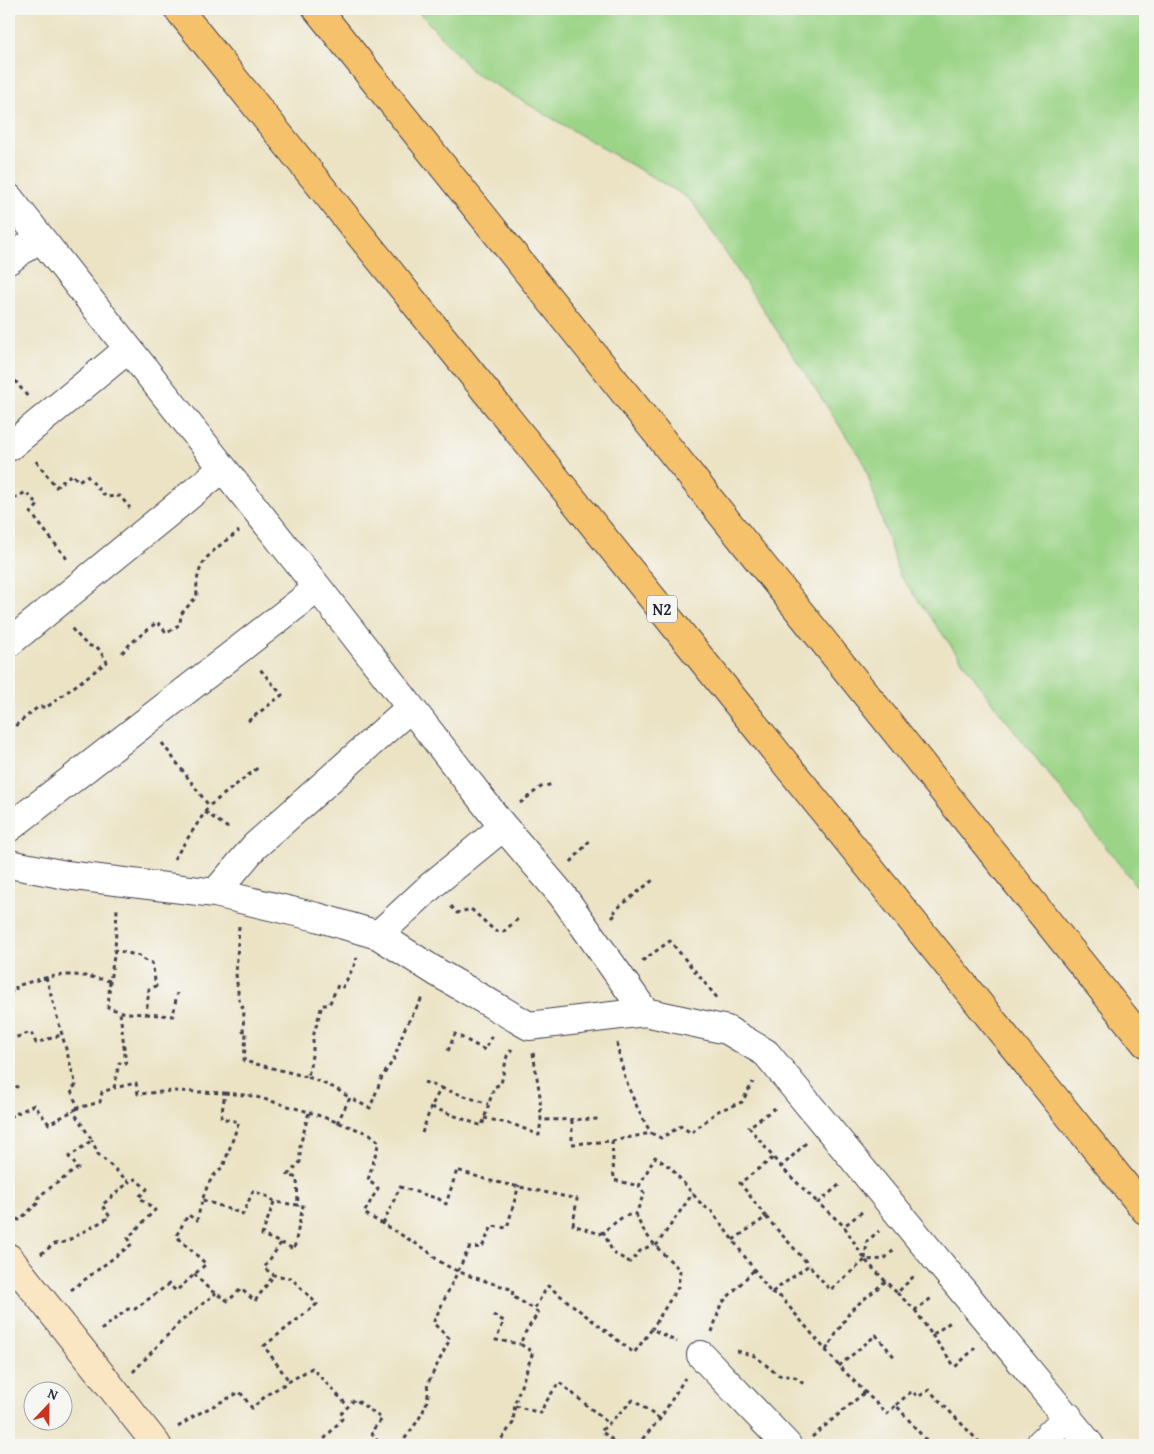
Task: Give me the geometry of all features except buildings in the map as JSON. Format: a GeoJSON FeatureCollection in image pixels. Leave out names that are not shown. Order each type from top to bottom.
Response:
{"type":"FeatureCollection","features":[{"type":"Feature","properties":{"kind":"highway","name":"N2"},"geometry":{"type":"LineString","coordinates":[[178,9],[1145,1210]]}},
{"type":"Feature","properties":{"kind":"highway"},"geometry":{"type":"LineString","coordinates":[[318,9],[1145,1043]]}},
{"type":"Feature","properties":{"kind":"main road"},"geometry":{"type":"LineString","coordinates":[[13,1264],[156,1444]]}},
{"type":"Feature","properties":{"kind":"street"},"geometry":{"type":"LineString","coordinates":[[9,198],[127,350],[260,514],[500,823],[551,882],[588,930],[645,1012]]}},
{"type":"Feature","properties":{"kind":"street"},"geometry":{"type":"LineString","coordinates":[[9,260],[40,237]]}},
{"type":"Feature","properties":{"kind":"street"},"geometry":{"type":"LineString","coordinates":[[14,443],[127,350]]}},
{"type":"Feature","properties":{"kind":"street"},"geometry":{"type":"LineString","coordinates":[[9,643],[222,469]]}},
{"type":"Feature","properties":{"kind":"street"},"geometry":{"type":"LineString","coordinates":[[9,828],[318,588]]}},
{"type":"Feature","properties":{"kind":"street"},"geometry":{"type":"LineString","coordinates":[[215,893],[255,846],[410,708]]}},
{"type":"Feature","properties":{"kind":"street"},"geometry":{"type":"LineString","coordinates":[[370,932],[432,885],[500,823]]}},
{"type":"Feature","properties":{"kind":"street"},"geometry":{"type":"LineString","coordinates":[[9,864],[66,875],[157,885],[243,898],[370,932],[529,1026],[645,1012],[727,1030],[766,1053],[1068,1416],[1090,1445]]}},
{"type":"Feature","properties":{"kind":"street"},"geometry":{"type":"LineString","coordinates":[[702,1355],[798,1442]]}},
{"type":"Feature","properties":{"kind":"street"},"geometry":{"type":"LineString","coordinates":[[1039,1445],[1068,1416]]}},
{"type":"Feature","properties":{"kind":"path"},"geometry":{"type":"LineString","coordinates":[[14,443],[56,487],[72,474],[78,481],[87,476],[106,497],[120,496],[148,528]]}},
{"type":"Feature","properties":{"kind":"path"},"geometry":{"type":"LineString","coordinates":[[9,491],[15,498],[26,492],[38,505],[31,513],[85,580]]}},
{"type":"Feature","properties":{"kind":"path"},"geometry":{"type":"LineString","coordinates":[[122,653],[157,622],[167,633],[180,624],[181,614],[197,596],[195,578],[208,556],[260,514]]}},
{"type":"Feature","properties":{"kind":"path"},"geometry":{"type":"LineString","coordinates":[[9,539],[13,543],[9,546]]}},
{"type":"Feature","properties":{"kind":"path"},"geometry":{"type":"LineString","coordinates":[[9,731],[38,707],[47,707],[107,662],[98,648],[87,645],[68,624],[79,614],[64,598]]}},
{"type":"Feature","properties":{"kind":"path"},"geometry":{"type":"LineString","coordinates":[[242,648],[282,695],[248,721]]}},
{"type":"Feature","properties":{"kind":"path"},"geometry":{"type":"LineString","coordinates":[[147,722],[209,806]]}},
{"type":"Feature","properties":{"kind":"path"},"geometry":{"type":"LineString","coordinates":[[157,885],[209,806],[260,766]]}},
{"type":"Feature","properties":{"kind":"path"},"geometry":{"type":"LineString","coordinates":[[500,823],[541,787],[553,784]]}},
{"type":"Feature","properties":{"kind":"path"},"geometry":{"type":"LineString","coordinates":[[588,930],[606,918],[611,919],[617,913],[614,911],[653,880]]}},
{"type":"Feature","properties":{"kind":"path"},"geometry":{"type":"LineString","coordinates":[[118,881],[115,950],[108,1008],[120,1012],[173,1016],[177,993]]}},
{"type":"Feature","properties":{"kind":"path"},"geometry":{"type":"LineString","coordinates":[[432,885],[457,913],[471,909],[495,930],[503,932],[520,917]]}},
{"type":"Feature","properties":{"kind":"path"},"geometry":{"type":"LineString","coordinates":[[243,898],[236,942],[236,974],[239,1000],[244,1010],[243,1032],[246,1033],[244,1061],[308,1077],[335,1088],[370,1108],[382,1077],[394,1059],[404,1030],[438,973]]}},
{"type":"Feature","properties":{"kind":"path"},"geometry":{"type":"LineString","coordinates":[[308,1077],[313,1050],[313,1037],[322,1005],[329,1005],[338,985],[344,987],[357,960],[353,952],[370,932]]}},
{"type":"Feature","properties":{"kind":"path"},"geometry":{"type":"LineString","coordinates":[[622,981],[650,954],[670,941],[720,1000]]}},
{"type":"Feature","properties":{"kind":"path"},"geometry":{"type":"LineString","coordinates":[[115,950],[140,956],[142,959],[152,963],[156,986],[149,989],[146,1014]]}},
{"type":"Feature","properties":{"kind":"path"},"geometry":{"type":"LineString","coordinates":[[9,992],[16,990],[16,986],[46,977],[79,974],[110,981]]}},
{"type":"Feature","properties":{"kind":"path"},"geometry":{"type":"LineString","coordinates":[[46,977],[76,1085],[71,1090],[78,1108]]}},
{"type":"Feature","properties":{"kind":"path"},"geometry":{"type":"LineString","coordinates":[[114,1088],[119,1063],[126,1064],[120,1012]]}},
{"type":"Feature","properties":{"kind":"path"},"geometry":{"type":"LineString","coordinates":[[448,1051],[455,1034],[485,1050],[504,1012]]}},
{"type":"Feature","properties":{"kind":"path"},"geometry":{"type":"LineString","coordinates":[[613,1015],[620,1063],[635,1106],[651,1133],[661,1138],[681,1126],[691,1133],[718,1111],[742,1102],[759,1072],[766,1053]]}},
{"type":"Feature","properties":{"kind":"path"},"geometry":{"type":"LineString","coordinates":[[431,1107],[482,1126],[494,1087],[501,1084],[507,1056],[529,1026]]}},
{"type":"Feature","properties":{"kind":"path"},"geometry":{"type":"LineString","coordinates":[[484,1118],[515,1126],[539,1135],[541,1120],[540,1096],[529,1026]]}},
{"type":"Feature","properties":{"kind":"path"},"geometry":{"type":"LineString","coordinates":[[9,1040],[31,1032],[36,1043],[61,1035]]}},
{"type":"Feature","properties":{"kind":"path"},"geometry":{"type":"LineString","coordinates":[[424,1082],[488,1104]]}},
{"type":"Feature","properties":{"kind":"path"},"geometry":{"type":"LineString","coordinates":[[9,1117],[34,1105],[48,1124],[78,1108],[100,1102],[102,1092],[136,1083],[138,1094],[173,1091],[253,1096],[309,1112],[370,1134],[379,1142],[368,1180],[378,1188],[364,1214],[428,1250],[434,1258],[458,1270],[513,1290],[512,1296],[538,1313],[524,1333],[520,1344]]}},
{"type":"Feature","properties":{"kind":"path"},"geometry":{"type":"LineString","coordinates":[[9,1092],[18,1086]]}},
{"type":"Feature","properties":{"kind":"path"},"geometry":{"type":"LineString","coordinates":[[422,1133],[431,1107],[441,1088]]}},
{"type":"Feature","properties":{"kind":"path"},"geometry":{"type":"LineString","coordinates":[[797,1091],[748,1127],[781,1167],[818,1204],[844,1226],[865,1260],[915,1310],[955,1367],[995,1330]]}},
{"type":"Feature","properties":{"kind":"path"},"geometry":{"type":"LineString","coordinates":[[78,1347],[128,1309],[135,1309],[169,1284],[176,1291],[206,1264],[176,1236],[188,1215],[197,1220],[213,1177],[223,1167],[239,1122],[221,1118],[224,1093]]}},
{"type":"Feature","properties":{"kind":"path"},"geometry":{"type":"LineString","coordinates":[[337,1123],[350,1098]]}},
{"type":"Feature","properties":{"kind":"path"},"geometry":{"type":"LineString","coordinates":[[73,1112],[92,1140],[98,1154],[129,1182]]}},
{"type":"Feature","properties":{"kind":"path"},"geometry":{"type":"LineString","coordinates":[[298,1205],[297,1178],[288,1175],[300,1162],[300,1146],[309,1112]]}},
{"type":"Feature","properties":{"kind":"path"},"geometry":{"type":"LineString","coordinates":[[541,1120],[601,1119]]}},
{"type":"Feature","properties":{"kind":"path"},"geometry":{"type":"LineString","coordinates":[[572,1120],[572,1144],[612,1141],[651,1133]]}},
{"type":"Feature","properties":{"kind":"path"},"geometry":{"type":"LineString","coordinates":[[781,1167],[825,1124]]}},
{"type":"Feature","properties":{"kind":"path"},"geometry":{"type":"LineString","coordinates":[[9,1216],[19,1220],[39,1202],[40,1196],[78,1168],[69,1157],[92,1140]]}},
{"type":"Feature","properties":{"kind":"path"},"geometry":{"type":"LineString","coordinates":[[534,1309],[548,1286],[634,1353],[678,1288],[680,1270],[655,1245],[638,1222],[636,1214],[644,1193],[639,1186],[614,1180],[612,1141]]}},
{"type":"Feature","properties":{"kind":"path"},"geometry":{"type":"LineString","coordinates":[[639,1186],[655,1158],[671,1168],[703,1206],[711,1210],[771,1292],[781,1297],[839,1366],[887,1414],[912,1391],[918,1397],[930,1390],[982,1445]]}},
{"type":"Feature","properties":{"kind":"path"},"geometry":{"type":"LineString","coordinates":[[774,1158],[740,1183],[766,1217],[830,1290],[865,1260],[884,1259],[914,1232]]}},
{"type":"Feature","properties":{"kind":"path"},"geometry":{"type":"LineString","coordinates":[[818,1204],[860,1166]]}},
{"type":"Feature","properties":{"kind":"path"},"geometry":{"type":"LineString","coordinates":[[383,1224],[400,1187],[439,1199],[446,1204],[457,1170],[491,1181],[519,1185],[576,1199],[573,1226],[600,1234],[624,1216],[636,1214]]}},
{"type":"Feature","properties":{"kind":"path"},"geometry":{"type":"LineString","coordinates":[[13,1264],[54,1244],[65,1242],[110,1217],[102,1205],[129,1182],[135,1179],[147,1189],[139,1197],[155,1210],[128,1238],[132,1244],[47,1308]]}},
{"type":"Feature","properties":{"kind":"path"},"geometry":{"type":"LineString","coordinates":[[400,1445],[426,1406],[429,1394],[427,1385],[450,1339],[433,1323],[469,1248],[482,1247],[492,1226],[507,1228],[519,1185]]}},
{"type":"Feature","properties":{"kind":"path"},"geometry":{"type":"LineString","coordinates":[[203,1200],[243,1214],[253,1192],[271,1198],[274,1202],[303,1206],[294,1248],[262,1235],[274,1202]]}},
{"type":"Feature","properties":{"kind":"path"},"geometry":{"type":"LineString","coordinates":[[603,1231],[613,1253],[630,1262],[640,1250],[655,1245],[693,1194]]}},
{"type":"Feature","properties":{"kind":"path"},"geometry":{"type":"LineString","coordinates":[[844,1226],[883,1195]]}},
{"type":"Feature","properties":{"kind":"path"},"geometry":{"type":"LineString","coordinates":[[733,1240],[766,1217]]}},
{"type":"Feature","properties":{"kind":"path"},"geometry":{"type":"LineString","coordinates":[[281,1243],[264,1268],[274,1275],[291,1278],[317,1304],[264,1346],[289,1382]]}},
{"type":"Feature","properties":{"kind":"path"},"geometry":{"type":"LineString","coordinates":[[897,1293],[934,1256]]}},
{"type":"Feature","properties":{"kind":"path"},"geometry":{"type":"LineString","coordinates":[[771,1292],[809,1265]]}},
{"type":"Feature","properties":{"kind":"path"},"geometry":{"type":"LineString","coordinates":[[194,1274],[216,1294],[228,1301],[241,1289],[255,1301],[274,1275]]}},
{"type":"Feature","properties":{"kind":"path"},"geometry":{"type":"LineString","coordinates":[[826,1350],[851,1310],[886,1281]]}},
{"type":"Feature","properties":{"kind":"path"},"geometry":{"type":"LineString","coordinates":[[915,1310],[954,1281]]}},
{"type":"Feature","properties":{"kind":"path"},"geometry":{"type":"LineString","coordinates":[[114,1392],[179,1324],[216,1294]]}},
{"type":"Feature","properties":{"kind":"path"},"geometry":{"type":"LineString","coordinates":[[932,1335],[975,1306]]}},
{"type":"Feature","properties":{"kind":"path"},"geometry":{"type":"LineString","coordinates":[[493,1315],[504,1321],[496,1340],[520,1344],[534,1352],[515,1406],[513,1423],[497,1445]]}},
{"type":"Feature","properties":{"kind":"path"},"geometry":{"type":"LineString","coordinates":[[652,1329],[702,1355]]}},
{"type":"Feature","properties":{"kind":"path"},"geometry":{"type":"LineString","coordinates":[[839,1366],[876,1335],[896,1359]]}},
{"type":"Feature","properties":{"kind":"path"},"geometry":{"type":"LineString","coordinates":[[733,1350],[755,1356],[778,1375],[795,1377],[805,1384]]}},
{"type":"Feature","properties":{"kind":"path"},"geometry":{"type":"LineString","coordinates":[[156,1444],[194,1416],[240,1392],[252,1408],[268,1394],[312,1368],[347,1405]]}},
{"type":"Feature","properties":{"kind":"path"},"geometry":{"type":"LineString","coordinates":[[515,1406],[541,1413],[559,1382],[608,1423]]}},
{"type":"Feature","properties":{"kind":"path"},"geometry":{"type":"LineString","coordinates":[[798,1442],[832,1422],[865,1392]]}},
{"type":"Feature","properties":{"kind":"path"},"geometry":{"type":"LineString","coordinates":[[319,1445],[342,1419],[340,1415],[347,1405],[355,1399],[382,1420],[371,1432],[380,1445]]}},
{"type":"Feature","properties":{"kind":"path"},"geometry":{"type":"LineString","coordinates":[[619,1445],[600,1431],[633,1400],[660,1419]]}},
{"type":"Feature","properties":{"kind":"path"},"geometry":{"type":"LineString","coordinates":[[896,1405],[930,1445]]}},
{"type":"Feature","properties":{"kind":"green space"},"geometry":{"type":"Polygon","coordinates":[[[416,9],[1145,9],[1145,897],[992,702],[899,574],[864,463],[693,203],[683,195],[473,72],[416,9]]]}}]}
